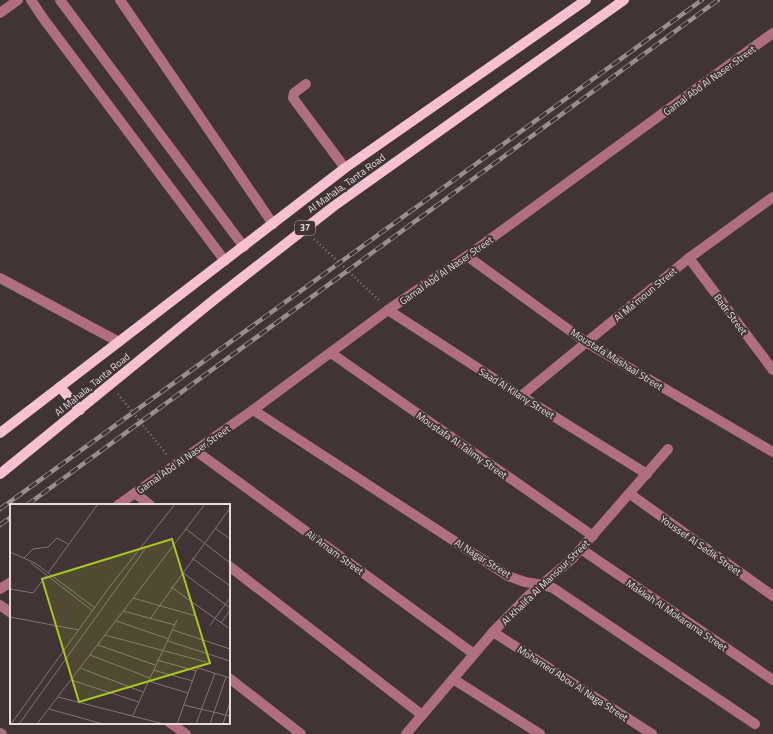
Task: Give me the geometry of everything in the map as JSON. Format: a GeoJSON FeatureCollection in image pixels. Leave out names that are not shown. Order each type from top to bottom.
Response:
{"type":"FeatureCollection","features":[{"type":"Feature","properties":{"kind":"main road","name":"Al Mahala, Tanta Road"},"geometry":{"type":"LineString","coordinates":[[0,433],[346,168],[586,0]]}},
{"type":"Feature","properties":{"kind":"main road","name":"Al Mahala, Tanta Road"},"geometry":{"type":"LineString","coordinates":[[0,474],[303,229],[624,0]]}},
{"type":"Feature","properties":{"kind":"main road"},"geometry":{"type":"LineString","coordinates":[[60,387],[80,410]]}},
{"type":"Feature","properties":{"kind":"street"},"geometry":{"type":"LineString","coordinates":[[0,13],[18,0]]}},
{"type":"Feature","properties":{"kind":"street"},"geometry":{"type":"LineString","coordinates":[[31,0],[225,261]]}},
{"type":"Feature","properties":{"kind":"street"},"geometry":{"type":"LineString","coordinates":[[60,0],[244,247]]}},
{"type":"Feature","properties":{"kind":"street"},"geometry":{"type":"LineString","coordinates":[[120,0],[273,224]]}},
{"type":"Feature","properties":{"kind":"street","name":"Gamal Abd Al Naser Street"},"geometry":{"type":"LineString","coordinates":[[119,504],[253,410],[388,310],[467,256],[773,33]]}},
{"type":"Feature","properties":{"kind":"street"},"geometry":{"type":"LineString","coordinates":[[306,84],[294,93],[293,98],[346,168]]}},
{"type":"Feature","properties":{"kind":"street","name":"Al Ma'moun Street"},"geometry":{"type":"LineString","coordinates":[[521,396],[689,258],[773,196]]}},
{"type":"Feature","properties":{"kind":"street","name":"Moustafa Mashaal Street"},"geometry":{"type":"LineString","coordinates":[[467,256],[587,343],[773,452]]}},
{"type":"Feature","properties":{"kind":"street","name":"Badr Street"},"geometry":{"type":"LineString","coordinates":[[689,258],[773,370]]}},
{"type":"Feature","properties":{"kind":"street"},"geometry":{"type":"LineString","coordinates":[[0,278],[119,342]]}},
{"type":"Feature","properties":{"kind":"street","name":"Saad Al Kilany Street"},"geometry":{"type":"LineString","coordinates":[[388,310],[521,396],[647,474]]}},
{"type":"Feature","properties":{"kind":"street","name":"Moustafa Al Talimy Street"},"geometry":{"type":"LineString","coordinates":[[331,353],[593,536]]}},
{"type":"Feature","properties":{"kind":"street","name":"Al Nagar Street"},"geometry":{"type":"LineString","coordinates":[[253,410],[508,576],[524,582],[553,588],[755,724]]}},
{"type":"Feature","properties":{"kind":"street","name":"Al Khalifa Al Mansour Street"},"geometry":{"type":"LineString","coordinates":[[409,733],[493,632],[529,595],[572,559],[668,449]]}},
{"type":"Feature","properties":{"kind":"street","name":"Ali Amam Street"},"geometry":{"type":"LineString","coordinates":[[196,450],[474,654]]}},
{"type":"Feature","properties":{"kind":"street"},"geometry":{"type":"LineString","coordinates":[[135,493],[149,504]]}},
{"type":"Feature","properties":{"kind":"street","name":"Youssef Al Sedik Street"},"geometry":{"type":"LineString","coordinates":[[630,494],[773,596]]}},
{"type":"Feature","properties":{"kind":"street","name":"Makkah Al Mokarama Street"},"geometry":{"type":"LineString","coordinates":[[581,549],[773,680]]}},
{"type":"Feature","properties":{"kind":"street"},"geometry":{"type":"LineString","coordinates":[[230,567],[422,716]]}},
{"type":"Feature","properties":{"kind":"street"},"geometry":{"type":"LineString","coordinates":[[0,589],[10,583]]}},
{"type":"Feature","properties":{"kind":"street"},"geometry":{"type":"LineString","coordinates":[[0,605],[10,612]]}},
{"type":"Feature","properties":{"kind":"street","name":"Mohamed Abou Al Naga Street"},"geometry":{"type":"LineString","coordinates":[[493,632],[652,734]]}},
{"type":"Feature","properties":{"kind":"street"},"geometry":{"type":"LineString","coordinates":[[230,679],[301,734]]}},
{"type":"Feature","properties":{"kind":"street"},"geometry":{"type":"LineString","coordinates":[[453,679],[540,734]]}},
{"type":"Feature","properties":{"kind":"street"},"geometry":{"type":"LineString","coordinates":[[171,724],[186,734]]}},
{"type":"Feature","properties":{"kind":"path"},"geometry":{"type":"LineString","coordinates":[[303,229],[340,262],[388,310]]}},
{"type":"Feature","properties":{"kind":"path"},"geometry":{"type":"LineString","coordinates":[[111,384],[132,413],[176,465]]}},
{"type":"Feature","properties":{"kind":"railway"},"geometry":{"type":"LineString","coordinates":[[0,509],[702,0]]}},
{"type":"Feature","properties":{"kind":"railway"},"geometry":{"type":"LineString","coordinates":[[28,504],[718,0]]}},
{"type":"Feature","properties":{"kind":"railway"},"geometry":{"type":"LineString","coordinates":[[0,525],[10,518]]}}]}
